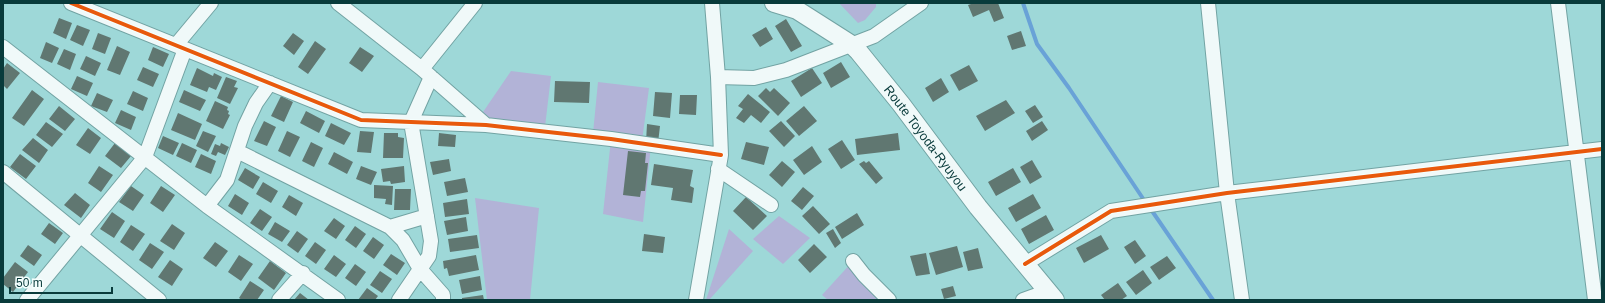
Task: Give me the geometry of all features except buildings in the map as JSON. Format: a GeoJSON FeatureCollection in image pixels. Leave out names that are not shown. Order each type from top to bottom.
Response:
{"type":"FeatureCollection","features":[{"type":"Feature","properties":{"kind":"main road","name":"Route Toyoda-Ryuyou"},"geometry":{"type":"LineString","coordinates":[[779,4],[797,10],[852,45],[901,104],[978,207],[1052,296]]}},
{"type":"Feature","properties":{"kind":"street"},"geometry":{"type":"LineString","coordinates":[[71,3],[361,120],[486,125],[608,139],[720,162],[771,205]]}},
{"type":"Feature","properties":{"kind":"street"},"geometry":{"type":"LineString","coordinates":[[27,300],[145,157],[181,47],[211,3]]}},
{"type":"Feature","properties":{"kind":"street"},"geometry":{"type":"LineString","coordinates":[[338,3],[427,73],[486,125]]}},
{"type":"Feature","properties":{"kind":"street"},"geometry":{"type":"LineString","coordinates":[[399,300],[429,256],[431,241],[411,122],[427,73],[475,3]]}},
{"type":"Feature","properties":{"kind":"street"},"geometry":{"type":"LineString","coordinates":[[696,300],[720,162],[718,77],[712,3]]}},
{"type":"Feature","properties":{"kind":"street"},"geometry":{"type":"LineString","coordinates":[[718,77],[754,78],[786,70],[874,36],[921,3]]}},
{"type":"Feature","properties":{"kind":"street"},"geometry":{"type":"LineString","coordinates":[[1208,3],[1227,193],[1242,300]]}},
{"type":"Feature","properties":{"kind":"street"},"geometry":{"type":"LineString","coordinates":[[1558,3],[1594,300]]}},
{"type":"Feature","properties":{"kind":"street"},"geometry":{"type":"LineString","coordinates":[[5,52],[145,157],[207,206],[303,273],[338,300]]}},
{"type":"Feature","properties":{"kind":"street"},"geometry":{"type":"LineString","coordinates":[[207,206],[227,180],[245,126],[256,103],[270,83]]}},
{"type":"Feature","properties":{"kind":"street"},"geometry":{"type":"LineString","coordinates":[[1025,264],[1112,211],[1227,193],[1602,149]]}},
{"type":"Feature","properties":{"kind":"street"},"geometry":{"type":"LineString","coordinates":[[237,151],[390,227],[403,240],[420,269],[442,295],[443,300]]}},
{"type":"Feature","properties":{"kind":"street"},"geometry":{"type":"LineString","coordinates":[[3,172],[159,300]]}},
{"type":"Feature","properties":{"kind":"street"},"geometry":{"type":"LineString","coordinates":[[390,227],[427,216]]}},
{"type":"Feature","properties":{"kind":"street"},"geometry":{"type":"LineString","coordinates":[[853,261],[864,275],[889,300]]}},
{"type":"Feature","properties":{"kind":"street"},"geometry":{"type":"LineString","coordinates":[[279,300],[303,273]]}},
{"type":"Feature","properties":{"kind":"street"},"geometry":{"type":"LineString","coordinates":[[1023,300],[1052,296]]}},
{"type":"Feature","properties":{"kind":"shaded area"},"geometry":{"type":"Polygon","coordinates":[[[839,3],[876,3],[876,7],[865,20],[858,23],[839,3]]]}},
{"type":"Feature","properties":{"kind":"shaded area"},"geometry":{"type":"Polygon","coordinates":[[[511,71],[551,76],[545,127],[593,133],[598,82],[649,88],[642,141],[651,145],[643,222],[603,214],[611,139],[493,121],[483,112],[511,71]]]}},
{"type":"Feature","properties":{"kind":"shaded area"},"geometry":{"type":"Polygon","coordinates":[[[475,198],[539,208],[530,300],[487,300],[475,198]]]}},
{"type":"Feature","properties":{"kind":"shaded area"},"geometry":{"type":"Polygon","coordinates":[[[779,216],[810,238],[783,264],[753,239],[779,216]]]}},
{"type":"Feature","properties":{"kind":"shaded area"},"geometry":{"type":"Polygon","coordinates":[[[729,229],[753,251],[709,300],[706,300],[729,229]]]}},
{"type":"Feature","properties":{"kind":"shaded area"},"geometry":{"type":"Polygon","coordinates":[[[853,261],[890,300],[828,300],[822,295],[853,261]]]}},
{"type":"Feature","properties":{"kind":"waterway"},"geometry":{"type":"LineString","coordinates":[[1023,3],[1037,44],[1069,88],[1146,203]]}},
{"type":"Feature","properties":{"kind":"waterway"},"geometry":{"type":"LineString","coordinates":[[1150,208],[1213,300]]}},
{"type":"Feature","properties":{"kind":"cycle path"},"geometry":{"type":"LineString","coordinates":[[71,3],[361,120],[486,125],[611,139],[721,155]]}},
{"type":"Feature","properties":{"kind":"cycle path"},"geometry":{"type":"LineString","coordinates":[[1025,264],[1111,211],[1227,193],[1602,149]]}}]}
